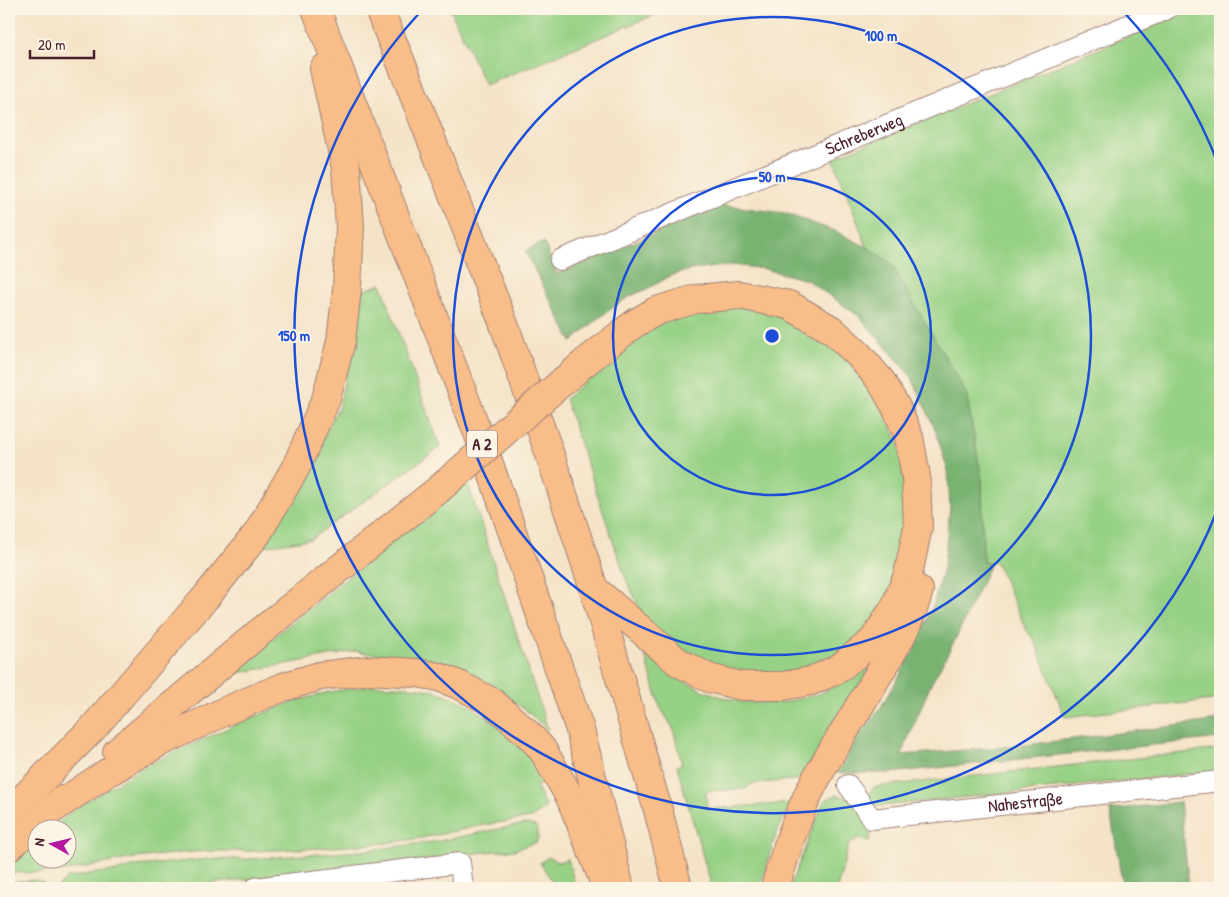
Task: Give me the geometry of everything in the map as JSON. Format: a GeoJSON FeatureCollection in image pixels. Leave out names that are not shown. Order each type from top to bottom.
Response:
{"type":"FeatureCollection","features":[{"type":"Feature","properties":{"kind":"highway"},"geometry":{"type":"LineString","coordinates":[[9,813],[92,728],[206,597],[257,534],[296,467],[326,399],[342,340],[350,227],[346,168],[314,9]]}},
{"type":"Feature","properties":{"kind":"highway","name":"A 2"},"geometry":{"type":"LineString","coordinates":[[314,9],[493,477],[580,730],[620,888]]}},
{"type":"Feature","properties":{"kind":"highway"},"geometry":{"type":"LineString","coordinates":[[379,9],[504,327],[549,452],[594,590],[658,810],[678,888]]}},
{"type":"Feature","properties":{"kind":"highway"},"geometry":{"type":"LineString","coordinates":[[9,847],[581,359],[634,310],[667,292],[713,279],[753,279],[784,286],[817,300],[844,321],[880,357],[918,419],[927,452],[933,497],[927,560],[916,603],[902,637],[817,777],[805,801],[786,850],[775,888]]}},
{"type":"Feature","properties":{"kind":"highway"},"geometry":{"type":"LineString","coordinates":[[581,359],[656,311],[696,299],[739,295],[788,305],[832,330],[858,354],[881,381],[896,407],[909,437],[916,476],[918,528],[908,575],[895,608],[873,642],[838,669],[811,681],[782,686],[741,686],[708,678],[678,662],[594,590]]}},
{"type":"Feature","properties":{"kind":"highway"},"geometry":{"type":"LineString","coordinates":[[9,830],[306,580],[435,483]]}},
{"type":"Feature","properties":{"kind":"highway"},"geometry":{"type":"LineString","coordinates":[[48,812],[107,773],[158,743],[230,709],[283,687],[320,676],[369,670],[418,673],[439,677],[492,702],[542,749],[570,797],[607,888]]}},
{"type":"Feature","properties":{"kind":"street","name":"Schreberweg"},"geometry":{"type":"LineString","coordinates":[[560,260],[1167,9]]}},
{"type":"Feature","properties":{"kind":"street","name":"Nahestraße"},"geometry":{"type":"LineString","coordinates":[[848,785],[872,819],[1220,781]]}},
{"type":"Feature","properties":{"kind":"street"},"geometry":{"type":"LineString","coordinates":[[255,888],[460,863],[463,888]]}},
{"type":"Feature","properties":{"kind":"green space"},"geometry":{"type":"Polygon","coordinates":[[[450,9],[669,9],[485,85],[450,9]]]}},
{"type":"Feature","properties":{"kind":"green space"},"geometry":{"type":"Polygon","coordinates":[[[1196,9],[1220,9],[1220,699],[1065,717],[1034,639],[1027,631],[996,562],[983,563],[982,480],[890,263],[867,247],[833,158],[1196,9]]]}},
{"type":"Feature","properties":{"kind":"green space"},"geometry":{"type":"Polygon","coordinates":[[[723,205],[784,213],[835,231],[867,247],[890,262],[966,393],[982,480],[983,562],[991,562],[956,638],[931,684],[901,755],[1018,746],[1220,720],[1220,738],[889,773],[838,773],[856,740],[881,707],[914,651],[934,603],[944,565],[950,507],[948,471],[935,429],[911,376],[859,316],[807,280],[765,269],[734,265],[690,270],[672,275],[628,297],[604,314],[572,342],[525,251],[544,242],[557,274],[723,205]]]}},
{"type":"Feature","properties":{"kind":"green space"},"geometry":{"type":"Polygon","coordinates":[[[381,284],[440,447],[311,539],[265,546],[339,406],[364,290],[381,284]]]}},
{"type":"Feature","properties":{"kind":"green space"},"geometry":{"type":"Polygon","coordinates":[[[725,304],[773,309],[823,335],[872,387],[899,443],[910,537],[877,623],[827,663],[759,679],[701,665],[645,621],[624,574],[565,399],[650,328],[670,317],[725,304]]]}},
{"type":"Feature","properties":{"kind":"green space"},"geometry":{"type":"Polygon","coordinates":[[[467,481],[548,730],[528,712],[485,680],[457,667],[430,659],[356,651],[227,675],[467,481]]]}},
{"type":"Feature","properties":{"kind":"green space"},"geometry":{"type":"Polygon","coordinates":[[[645,655],[682,680],[702,690],[744,702],[765,703],[785,702],[819,694],[851,679],[875,660],[802,779],[751,784],[745,789],[706,791],[707,809],[790,803],[774,840],[760,888],[712,888],[677,766],[682,764],[673,728],[660,707],[645,655]]]}},
{"type":"Feature","properties":{"kind":"green space"},"geometry":{"type":"Polygon","coordinates":[[[376,685],[420,688],[441,693],[469,705],[506,732],[533,760],[548,781],[536,786],[546,807],[531,818],[387,843],[320,848],[191,852],[134,858],[78,868],[78,820],[62,820],[76,808],[143,767],[237,724],[290,703],[328,692],[376,685]]]}},
{"type":"Feature","properties":{"kind":"green space"},"geometry":{"type":"Polygon","coordinates":[[[1220,749],[1220,771],[870,807],[866,800],[874,787],[1220,749]]]}},
{"type":"Feature","properties":{"kind":"green space"},"geometry":{"type":"Polygon","coordinates":[[[836,795],[848,798],[862,811],[871,836],[867,843],[858,838],[849,844],[837,888],[789,888],[824,801],[836,795]]]}},
{"type":"Feature","properties":{"kind":"green space"},"geometry":{"type":"Polygon","coordinates":[[[1180,802],[1189,888],[1123,888],[1110,810],[1180,802]]]}},
{"type":"Feature","properties":{"kind":"green space"},"geometry":{"type":"Polygon","coordinates":[[[524,824],[535,826],[538,830],[538,839],[536,842],[514,850],[178,888],[58,888],[67,878],[118,871],[136,866],[208,859],[249,859],[361,851],[439,841],[524,824]]]}},
{"type":"Feature","properties":{"kind":"green space"},"geometry":{"type":"Polygon","coordinates":[[[28,851],[28,870],[70,870],[9,873],[9,867],[28,851]]]}},
{"type":"Feature","properties":{"kind":"green space"},"geometry":{"type":"Polygon","coordinates":[[[548,857],[559,862],[568,859],[576,888],[557,888],[540,863],[548,857]]]}},
{"type":"Feature","properties":{"kind":"green space"},"geometry":{"type":"Polygon","coordinates":[[[35,880],[44,883],[47,888],[9,888],[9,882],[35,880]]]}}]}
